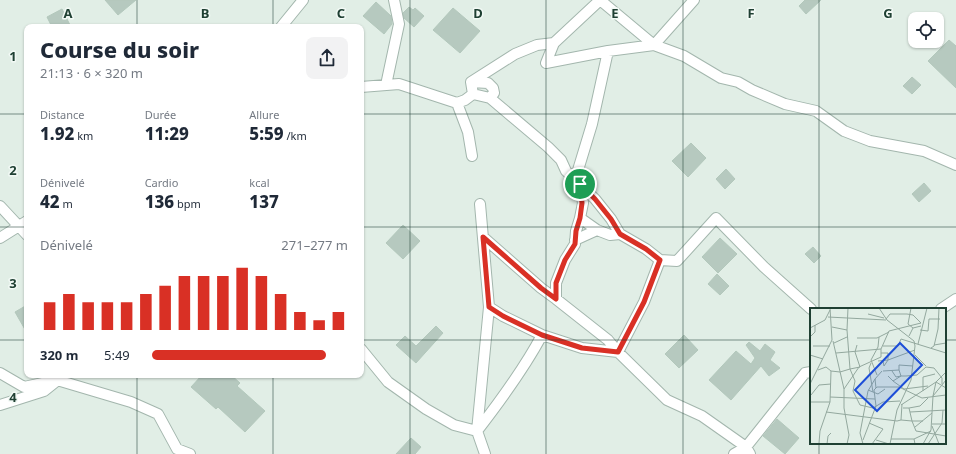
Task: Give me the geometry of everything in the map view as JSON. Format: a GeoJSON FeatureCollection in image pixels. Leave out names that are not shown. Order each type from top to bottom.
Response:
{"type":"FeatureCollection","features":[{"type":"Feature","properties":{"kind":"street"},"geometry":{"type":"LineString","coordinates":[[283,24],[303,0]]}},
{"type":"Feature","properties":{"kind":"street"},"geometry":{"type":"LineString","coordinates":[[386,85],[400,24],[394,0]]}},
{"type":"Feature","properties":{"kind":"street"},"geometry":{"type":"LineString","coordinates":[[694,0],[654,45],[608,51],[546,63],[554,43],[600,0],[654,45],[684,56],[721,78],[738,82],[752,90],[785,104],[816,111],[844,131],[870,141],[924,151],[956,165]]}},
{"type":"Feature","properties":{"kind":"street"},"geometry":{"type":"LineString","coordinates":[[471,82],[515,54],[537,44],[554,43]]}},
{"type":"Feature","properties":{"kind":"street"},"geometry":{"type":"LineString","coordinates":[[556,299],[556,283],[565,260],[576,240],[576,231],[582,203],[578,182],[608,51]]}},
{"type":"Feature","properties":{"kind":"street"},"geometry":{"type":"LineString","coordinates":[[471,82],[473,94]]}},
{"type":"Feature","properties":{"kind":"street"},"geometry":{"type":"LineString","coordinates":[[471,82],[488,83],[493,88],[494,93],[490,98]]}},
{"type":"Feature","properties":{"kind":"street"},"geometry":{"type":"LineString","coordinates":[[364,87],[399,84],[457,103],[465,100],[473,94]]}},
{"type":"Feature","properties":{"kind":"street"},"geometry":{"type":"LineString","coordinates":[[473,94],[490,98],[548,147],[561,160],[566,170],[595,199],[611,219],[620,234],[646,249],[660,260],[677,261],[716,218],[764,267],[810,309]]}},
{"type":"Feature","properties":{"kind":"street"},"geometry":{"type":"LineString","coordinates":[[457,103],[468,132],[472,156]]}},
{"type":"Feature","properties":{"kind":"street"},"geometry":{"type":"LineString","coordinates":[[480,204],[489,307],[477,431],[485,454]]}},
{"type":"Feature","properties":{"kind":"street"},"geometry":{"type":"LineString","coordinates":[[0,206],[23,224],[0,238]]}},
{"type":"Feature","properties":{"kind":"street"},"geometry":{"type":"LineString","coordinates":[[580,218],[597,230],[610,235],[620,234]]}},
{"type":"Feature","properties":{"kind":"street"},"geometry":{"type":"LineString","coordinates":[[576,240],[597,230]]}},
{"type":"Feature","properties":{"kind":"street"},"geometry":{"type":"LineString","coordinates":[[483,237],[541,288],[608,340],[618,352],[667,400],[702,416],[748,450]]}},
{"type":"Feature","properties":{"kind":"street"},"geometry":{"type":"LineString","coordinates":[[618,352],[644,302],[660,260]]}},
{"type":"Feature","properties":{"kind":"street"},"geometry":{"type":"LineString","coordinates":[[942,308],[956,299]]}},
{"type":"Feature","properties":{"kind":"street"},"geometry":{"type":"LineString","coordinates":[[489,307],[503,316],[542,335],[582,348],[618,352]]}},
{"type":"Feature","properties":{"kind":"street"},"geometry":{"type":"LineString","coordinates":[[477,431],[508,390],[530,357],[542,335]]}},
{"type":"Feature","properties":{"kind":"street"},"geometry":{"type":"LineString","coordinates":[[364,353],[388,382],[426,409],[454,425],[477,431]]}},
{"type":"Feature","properties":{"kind":"street"},"geometry":{"type":"LineString","coordinates":[[734,454],[748,450],[805,373],[810,372]]}},
{"type":"Feature","properties":{"kind":"street"},"geometry":{"type":"LineString","coordinates":[[0,373],[24,388],[60,378],[131,402],[158,414],[177,449],[190,454]]}},
{"type":"Feature","properties":{"kind":"street"},"geometry":{"type":"LineString","coordinates":[[0,405],[44,391],[60,378]]}},
{"type":"Feature","properties":{"kind":"building"},"geometry":{"type":"Polygon","coordinates":[[[105,0],[136,0],[118,15],[105,0]]]}},
{"type":"Feature","properties":{"kind":"building"},"geometry":{"type":"Polygon","coordinates":[[[805,0],[821,0],[806,14],[799,6],[805,0]]]}},
{"type":"Feature","properties":{"kind":"building"},"geometry":{"type":"Polygon","coordinates":[[[376,2],[391,16],[392,24],[384,34],[363,16],[376,2]]]}},
{"type":"Feature","properties":{"kind":"building"},"geometry":{"type":"Polygon","coordinates":[[[409,7],[413,10],[415,8],[424,16],[414,27],[404,18],[403,13],[409,7]]]}},
{"type":"Feature","properties":{"kind":"building"},"geometry":{"type":"Polygon","coordinates":[[[453,8],[480,31],[460,53],[433,30],[453,8]]]}},
{"type":"Feature","properties":{"kind":"building"},"geometry":{"type":"Polygon","coordinates":[[[62,9],[70,24],[50,24],[47,17],[62,9]]]}},
{"type":"Feature","properties":{"kind":"building"},"geometry":{"type":"Polygon","coordinates":[[[949,40],[956,46],[956,88],[928,61],[941,48],[944,48],[944,45],[949,40]]]}},
{"type":"Feature","properties":{"kind":"building"},"geometry":{"type":"Polygon","coordinates":[[[912,77],[921,85],[912,94],[903,86],[912,77]]]}},
{"type":"Feature","properties":{"kind":"building"},"geometry":{"type":"Polygon","coordinates":[[[691,143],[706,158],[688,177],[672,161],[691,143]]]}},
{"type":"Feature","properties":{"kind":"building"},"geometry":{"type":"Polygon","coordinates":[[[726,169],[735,179],[725,189],[716,179],[726,169]]]}},
{"type":"Feature","properties":{"kind":"building"},"geometry":{"type":"Polygon","coordinates":[[[924,183],[931,191],[919,202],[912,194],[924,183]]]}},
{"type":"Feature","properties":{"kind":"building"},"geometry":{"type":"Polygon","coordinates":[[[403,225],[420,241],[403,259],[386,243],[403,225]]]}},
{"type":"Feature","properties":{"kind":"building"},"geometry":{"type":"Polygon","coordinates":[[[720,238],[737,254],[718,273],[702,257],[720,238]]]}},
{"type":"Feature","properties":{"kind":"building"},"geometry":{"type":"Polygon","coordinates":[[[813,247],[821,256],[814,263],[805,254],[813,247]]]}},
{"type":"Feature","properties":{"kind":"building"},"geometry":{"type":"Polygon","coordinates":[[[717,274],[729,286],[720,295],[708,284],[717,274]]]}},
{"type":"Feature","properties":{"kind":"building"},"geometry":{"type":"Polygon","coordinates":[[[24,307],[24,328],[15,312],[24,307]]]}},
{"type":"Feature","properties":{"kind":"building"},"geometry":{"type":"Polygon","coordinates":[[[436,326],[443,333],[416,363],[396,345],[405,336],[416,346],[436,326]]]}},
{"type":"Feature","properties":{"kind":"building"},"geometry":{"type":"Polygon","coordinates":[[[684,335],[698,350],[679,368],[665,354],[684,335]]]}},
{"type":"Feature","properties":{"kind":"building"},"geometry":{"type":"Polygon","coordinates":[[[749,342],[760,351],[765,344],[775,352],[770,360],[780,368],[769,376],[761,366],[731,400],[709,380],[736,351],[751,364],[755,358],[746,345],[749,342]]]}},
{"type":"Feature","properties":{"kind":"building"},"geometry":{"type":"Polygon","coordinates":[[[199,378],[234,378],[240,383],[237,386],[265,411],[245,432],[218,407],[216,409],[191,387],[199,378]]]}},
{"type":"Feature","properties":{"kind":"building"},"geometry":{"type":"Polygon","coordinates":[[[777,419],[799,438],[785,454],[763,436],[777,419]]]}},
{"type":"Feature","properties":{"kind":"building"},"geometry":{"type":"Polygon","coordinates":[[[411,438],[421,447],[415,454],[396,454],[411,438]]]}},
{"type":"Feature","properties":{"kind":"route"},"geometry":{"type":"LineString","coordinates":[[580,184],[595,199],[611,219],[620,234],[646,249],[660,260],[644,302],[618,352],[582,348],[542,335],[503,316],[489,307],[486,287],[483,237],[541,288],[556,299],[556,283],[565,260],[575,244],[576,231],[582,203],[580,184]]}}]}
